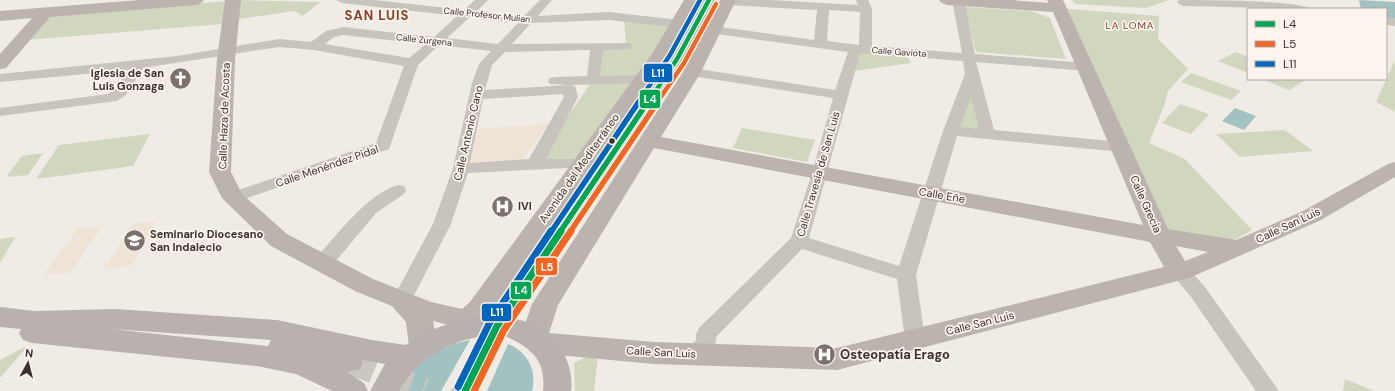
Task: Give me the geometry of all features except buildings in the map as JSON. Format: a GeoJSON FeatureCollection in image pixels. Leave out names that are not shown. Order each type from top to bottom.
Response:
{"type":"FeatureCollection","features":[{"type":"Feature","properties":{"kind":"main road","name":"Avenida del Mediterráneo"},"geometry":{"type":"LineString","coordinates":[[465,391],[478,326],[721,0]]}},
{"type":"Feature","properties":{"kind":"main road"},"geometry":{"type":"LineString","coordinates":[[0,317],[21,328],[284,360],[308,366],[329,375],[354,391]]}},
{"type":"Feature","properties":{"kind":"main road"},"geometry":{"type":"LineString","coordinates":[[21,328],[114,320],[186,323],[277,330],[372,351],[416,351]]}},
{"type":"Feature","properties":{"kind":"main road","name":"Avenida del Mediterráneo"},"geometry":{"type":"LineString","coordinates":[[384,391],[396,369],[416,351],[434,339],[478,326]]}},
{"type":"Feature","properties":{"kind":"main road"},"geometry":{"type":"LineString","coordinates":[[478,326],[517,330],[537,341],[552,359],[556,368],[558,378],[557,391]]}},
{"type":"Feature","properties":{"kind":"main road"},"geometry":{"type":"LineString","coordinates":[[21,328],[77,327],[263,342],[350,362]]}},
{"type":"Feature","properties":{"kind":"street"},"geometry":{"type":"LineString","coordinates":[[0,16],[196,0]]}},
{"type":"Feature","properties":{"kind":"street","name":"Calle Haza de Acosta"},"geometry":{"type":"LineString","coordinates":[[233,0],[227,53],[220,172],[233,198],[279,240],[323,264],[401,302],[478,326]]}},
{"type":"Feature","properties":{"kind":"street","name":"Calle Profesor Mulian"},"geometry":{"type":"LineString","coordinates":[[342,0],[528,20],[608,16],[680,24]]}},
{"type":"Feature","properties":{"kind":"street","name":"Calle Menéndez Pidal"},"geometry":{"type":"LineString","coordinates":[[233,198],[383,146],[412,63],[482,0]]}},
{"type":"Feature","properties":{"kind":"street","name":"Calle Antonio Cano"},"geometry":{"type":"LineString","coordinates":[[401,302],[442,224],[461,168],[478,89],[486,64],[546,0]]}},
{"type":"Feature","properties":{"kind":"street","name":"Avenida del Mediterráneo"},"geometry":{"type":"LineString","coordinates":[[478,326],[479,309],[680,24],[692,0]]}},
{"type":"Feature","properties":{"kind":"street"},"geometry":{"type":"LineString","coordinates":[[537,341],[545,304],[692,72],[713,30],[721,0],[823,7],[858,4]]}},
{"type":"Feature","properties":{"kind":"street"},"geometry":{"type":"LineString","coordinates":[[988,135],[972,74],[970,58],[954,0],[1056,4]]}},
{"type":"Feature","properties":{"kind":"street"},"geometry":{"type":"LineString","coordinates":[[1183,2],[1259,3],[1296,8]]}},
{"type":"Feature","properties":{"kind":"street","name":"Calle Travesía de San Luis"},"geometry":{"type":"LineString","coordinates":[[695,354],[706,343],[706,334],[799,241],[820,173],[840,95],[860,49],[866,23],[858,4]]}},
{"type":"Feature","properties":{"kind":"street","name":"Calle Grecia"},"geometry":{"type":"LineString","coordinates":[[1056,4],[1086,67],[1168,253],[1180,272],[1198,292],[1268,391]]}},
{"type":"Feature","properties":{"kind":"street"},"geometry":{"type":"LineString","coordinates":[[820,45],[823,7]]}},
{"type":"Feature","properties":{"kind":"street"},"geometry":{"type":"LineString","coordinates":[[0,64],[45,13]]}},
{"type":"Feature","properties":{"kind":"street","name":"Calle Gaviota"},"geometry":{"type":"LineString","coordinates":[[713,30],[860,49],[1086,67]]}},
{"type":"Feature","properties":{"kind":"street","name":"Calle Zurgena"},"geometry":{"type":"LineString","coordinates":[[314,46],[330,34],[343,31],[502,48],[626,46]]}},
{"type":"Feature","properties":{"kind":"street"},"geometry":{"type":"LineString","coordinates":[[0,78],[138,65],[227,53],[279,43],[314,46],[412,63]]}},
{"type":"Feature","properties":{"kind":"street"},"geometry":{"type":"LineString","coordinates":[[593,80],[597,46]]}},
{"type":"Feature","properties":{"kind":"street"},"geometry":{"type":"LineString","coordinates":[[0,112],[112,98],[121,92],[138,65]]}},
{"type":"Feature","properties":{"kind":"street"},"geometry":{"type":"LineString","coordinates":[[692,72],[840,95]]}},
{"type":"Feature","properties":{"kind":"street"},"geometry":{"type":"LineString","coordinates":[[915,340],[906,275],[933,193],[951,131],[972,74]]}},
{"type":"Feature","properties":{"kind":"street"},"geometry":{"type":"LineString","coordinates":[[478,89],[593,80],[641,79]]}},
{"type":"Feature","properties":{"kind":"street"},"geometry":{"type":"LineString","coordinates":[[478,89],[570,89],[571,97],[536,164]]}},
{"type":"Feature","properties":{"kind":"street"},"geometry":{"type":"LineString","coordinates":[[951,131],[1121,147]]}},
{"type":"Feature","properties":{"kind":"street","name":"Calle Eñe"},"geometry":{"type":"LineString","coordinates":[[649,141],[1160,236],[1236,248]]}},
{"type":"Feature","properties":{"kind":"street"},"geometry":{"type":"LineString","coordinates":[[461,168],[536,164],[581,164]]}},
{"type":"Feature","properties":{"kind":"street","name":"Calle San Luis"},"geometry":{"type":"LineString","coordinates":[[537,341],[654,353],[837,359],[1180,272],[1223,255],[1311,216],[1395,168]]}},
{"type":"Feature","properties":{"kind":"street"},"geometry":{"type":"LineString","coordinates":[[323,264],[370,209],[398,190]]}},
{"type":"Feature","properties":{"kind":"street"},"geometry":{"type":"LineString","coordinates":[[799,241],[906,275]]}},
{"type":"Feature","properties":{"kind":"street","name":"Calle Haza de Acosta"},"geometry":{"type":"LineString","coordinates":[[401,302],[419,318],[416,351]]}},
{"type":"Feature","properties":{"kind":"green space"},"geometry":{"type":"Polygon","coordinates":[[[233,0],[321,2],[302,16],[295,11],[231,20],[233,0]]]}},
{"type":"Feature","properties":{"kind":"green space"},"geometry":{"type":"Polygon","coordinates":[[[1072,0],[1169,0],[1146,8],[1075,4],[1072,0]]]}},
{"type":"Feature","properties":{"kind":"green space"},"geometry":{"type":"Polygon","coordinates":[[[227,1],[223,24],[26,40],[45,16],[227,1]]]}},
{"type":"Feature","properties":{"kind":"green space"},"geometry":{"type":"Polygon","coordinates":[[[964,7],[1031,11],[1050,18],[1066,59],[976,52],[964,7]]]}},
{"type":"Feature","properties":{"kind":"green space"},"geometry":{"type":"Polygon","coordinates":[[[1058,8],[1159,16],[1158,39],[1188,69],[1168,91],[1164,106],[1149,143],[1185,159],[1252,230],[1231,242],[1168,231],[1058,8]]]}},
{"type":"Feature","properties":{"kind":"green space"},"geometry":{"type":"Polygon","coordinates":[[[624,18],[680,24],[581,164],[535,164],[593,80],[597,46],[626,45],[624,18]]]}},
{"type":"Feature","properties":{"kind":"green space"},"geometry":{"type":"Polygon","coordinates":[[[855,49],[905,53],[911,63],[847,72],[855,49]]]}},
{"type":"Feature","properties":{"kind":"green space"},"geometry":{"type":"Polygon","coordinates":[[[1236,52],[1247,57],[1247,73],[1218,61],[1236,52]]]}},
{"type":"Feature","properties":{"kind":"green space"},"geometry":{"type":"Polygon","coordinates":[[[1395,60],[1395,112],[1376,102],[1395,60]]]}},
{"type":"Feature","properties":{"kind":"green space"},"geometry":{"type":"Polygon","coordinates":[[[1191,73],[1241,91],[1231,100],[1181,82],[1191,73]]]}},
{"type":"Feature","properties":{"kind":"green space"},"geometry":{"type":"Polygon","coordinates":[[[972,74],[988,135],[951,131],[972,74]]]}},
{"type":"Feature","properties":{"kind":"green space"},"geometry":{"type":"Polygon","coordinates":[[[1264,80],[1305,80],[1289,90],[1264,80]]]}},
{"type":"Feature","properties":{"kind":"green space"},"geometry":{"type":"Polygon","coordinates":[[[1180,104],[1209,114],[1191,134],[1162,123],[1180,104]]]}},
{"type":"Feature","properties":{"kind":"green space"},"geometry":{"type":"Polygon","coordinates":[[[742,128],[815,140],[807,162],[733,148],[742,128]]]}},
{"type":"Feature","properties":{"kind":"green space"},"geometry":{"type":"Polygon","coordinates":[[[1285,130],[1313,151],[1240,157],[1216,134],[1285,130]]]}},
{"type":"Feature","properties":{"kind":"green space"},"geometry":{"type":"Polygon","coordinates":[[[150,134],[133,166],[36,179],[59,145],[150,134]]]}},
{"type":"Feature","properties":{"kind":"green space"},"geometry":{"type":"Polygon","coordinates":[[[43,153],[28,175],[6,177],[22,156],[43,153]]]}},
{"type":"Feature","properties":{"kind":"green space"},"geometry":{"type":"Polygon","coordinates":[[[15,237],[0,263],[0,239],[15,237]]]}},
{"type":"Feature","properties":{"kind":"green space"},"geometry":{"type":"Polygon","coordinates":[[[25,347],[25,349],[0,378],[0,360],[25,347]]]}},
{"type":"Feature","properties":{"kind":"green space"},"geometry":{"type":"Polygon","coordinates":[[[598,356],[594,391],[575,391],[574,363],[584,358],[598,356]]]}},
{"type":"Feature","properties":{"kind":"green space"},"geometry":{"type":"Polygon","coordinates":[[[1345,379],[1374,391],[1343,391],[1345,379]]]}},
{"type":"Feature","properties":{"kind":"shaded area"},"geometry":{"type":"Polygon","coordinates":[[[549,124],[521,161],[471,164],[477,129],[549,124]]]}},
{"type":"Feature","properties":{"kind":"shaded area"},"geometry":{"type":"Polygon","coordinates":[[[156,222],[131,266],[104,269],[133,223],[156,222]]]}},
{"type":"Feature","properties":{"kind":"shaded area"},"geometry":{"type":"Polygon","coordinates":[[[101,227],[71,272],[44,275],[78,228],[101,227]]]}},
{"type":"Feature","properties":{"kind":"water"},"geometry":{"type":"Polygon","coordinates":[[[1359,0],[1395,2],[1395,19],[1387,17],[1387,8],[1361,8],[1359,0]]]}},
{"type":"Feature","properties":{"kind":"water"},"geometry":{"type":"Polygon","coordinates":[[[1235,108],[1256,116],[1244,130],[1222,121],[1235,108]]]}},
{"type":"Feature","properties":{"kind":"water"},"geometry":{"type":"Polygon","coordinates":[[[470,340],[441,391],[401,391],[413,372],[429,357],[448,346],[470,340]]]}},
{"type":"Feature","properties":{"kind":"water"},"geometry":{"type":"Polygon","coordinates":[[[508,344],[515,347],[526,357],[532,369],[532,391],[487,391],[508,344]]]}},
{"type":"Feature","properties":{"kind":"tunnel"},"geometry":{"type":"LineString","coordinates":[[350,361],[424,391]]}},
{"type":"Feature","properties":{"kind":"transit line","name":"L11"},"geometry":{"type":"LineString","coordinates":[[458,387],[490,322],[670,55],[700,0]]}},
{"type":"Feature","properties":{"kind":"transit line","name":"L4"},"geometry":{"type":"LineString","coordinates":[[465,391],[497,326],[677,59],[709,0]]}},
{"type":"Feature","properties":{"kind":"transit line","name":"L5"},"geometry":{"type":"LineString","coordinates":[[474,391],[504,330],[684,63],[716,4]]}},
{"type":"Feature","properties":{"kind":"place","name":"iglesia de San Luis Gonzaga"},"geometry":{"type":"Point","coordinates":[180,79]}},
{"type":"Feature","properties":{"kind":"place","name":"IVI"},"geometry":{"type":"Point","coordinates":[503,206]}},
{"type":"Feature","properties":{"kind":"place","name":"Seminario Diocesano San Indalecio"},"geometry":{"type":"Point","coordinates":[135,240]}},
{"type":"Feature","properties":{"kind":"place","name":"Osteopatía Erago"},"geometry":{"type":"Point","coordinates":[825,354]}},
{"type":"Feature","properties":{"kind":"district","name":"SAN LUIS"},"geometry":{"type":"Point","coordinates":[377,15]}},
{"type":"Feature","properties":{"kind":"district","name":"LA LOMA"},"geometry":{"type":"Point","coordinates":[1130,25]}}]}
